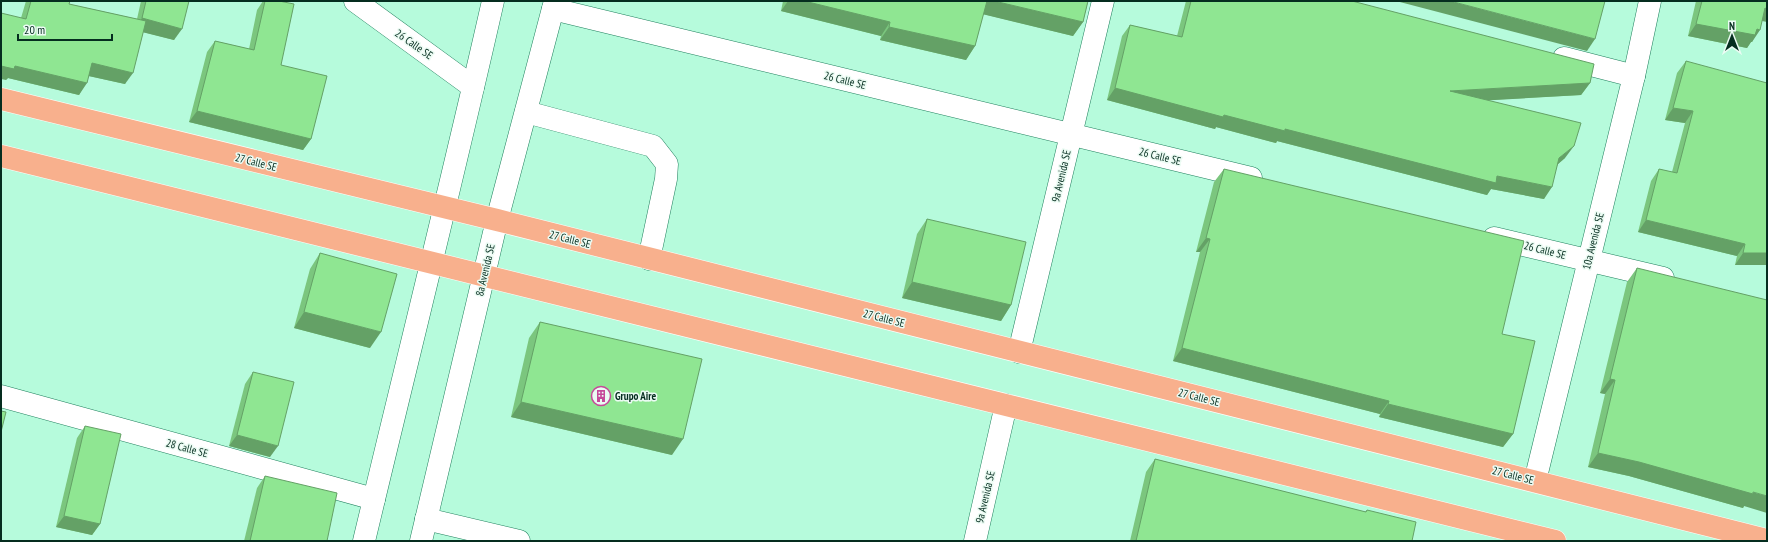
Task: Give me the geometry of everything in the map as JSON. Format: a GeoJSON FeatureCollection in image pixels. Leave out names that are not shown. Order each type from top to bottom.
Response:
{"type":"FeatureCollection","features":[{"type":"Feature","properties":{"kind":"main road","name":"27 Calle SE"},"geometry":{"type":"LineString","coordinates":[[1,100],[497,220],[1767,540]]}},
{"type":"Feature","properties":{"kind":"main road"},"geometry":{"type":"LineString","coordinates":[[1,156],[1006,405],[1520,537],[1555,541]]}},
{"type":"Feature","properties":{"kind":"street","name":"26 Calle SE"},"geometry":{"type":"LineString","coordinates":[[355,1],[474,87]]}},
{"type":"Feature","properties":{"kind":"street"},"geometry":{"type":"LineString","coordinates":[[364,541],[474,87],[493,1]]}},
{"type":"Feature","properties":{"kind":"street","name":"9a Avenida SE"},"geometry":{"type":"LineString","coordinates":[[1019,352],[1103,1]]}},
{"type":"Feature","properties":{"kind":"street","name":"10a Avenida SE"},"geometry":{"type":"LineString","coordinates":[[1535,481],[1634,76],[1650,1]]}},
{"type":"Feature","properties":{"kind":"street","name":"26 Calle SE"},"geometry":{"type":"LineString","coordinates":[[554,5],[1272,184]]}},
{"type":"Feature","properties":{"kind":"street","name":"8a Avenida SE"},"geometry":{"type":"LineString","coordinates":[[421,541],[497,220],[554,5]]}},
{"type":"Feature","properties":{"kind":"street"},"geometry":{"type":"LineString","coordinates":[[1543,52],[1634,76]]}},
{"type":"Feature","properties":{"kind":"street"},"geometry":{"type":"LineString","coordinates":[[526,112],[653,146],[667,164],[666,179],[649,259]]}},
{"type":"Feature","properties":{"kind":"street","name":"26 Calle SE"},"geometry":{"type":"LineString","coordinates":[[1472,232],[1682,283]]}},
{"type":"Feature","properties":{"kind":"street","name":"28 Calle SE"},"geometry":{"type":"LineString","coordinates":[[1,396],[374,499]]}},
{"type":"Feature","properties":{"kind":"street","name":"9a Avenida SE"},"geometry":{"type":"LineString","coordinates":[[975,541],[1006,405]]}},
{"type":"Feature","properties":{"kind":"street"},"geometry":{"type":"LineString","coordinates":[[426,519],[519,541]]}},
{"type":"Feature","properties":{"kind":"building"},"geometry":{"type":"Polygon","coordinates":[[[31,1],[70,1],[69,4],[146,21],[133,73],[92,63],[87,83],[15,66],[14,69],[1,66],[1,13],[26,19],[31,1]]]}},
{"type":"Feature","properties":{"kind":"building"},"geometry":{"type":"Polygon","coordinates":[[[146,1],[189,1],[182,29],[142,18],[146,1]]]}},
{"type":"Feature","properties":{"kind":"building"},"geometry":{"type":"Polygon","coordinates":[[[265,1],[279,1],[294,4],[281,65],[327,76],[311,139],[197,111],[215,41],[254,50],[265,1]]]}},
{"type":"Feature","properties":{"kind":"building"},"geometry":{"type":"Polygon","coordinates":[[[804,1],[987,1],[975,46],[889,27],[890,22],[804,1]]]}},
{"type":"Feature","properties":{"kind":"building"},"geometry":{"type":"Polygon","coordinates":[[[994,1],[1088,1],[1083,22],[994,1]]]}},
{"type":"Feature","properties":{"kind":"building"},"geometry":{"type":"Polygon","coordinates":[[[1191,1],[1352,1],[1594,64],[1590,83],[1450,91],[1581,123],[1574,146],[1559,158],[1552,187],[1497,176],[1496,183],[1285,129],[1285,131],[1224,115],[1223,117],[1115,88],[1130,25],[1182,37],[1191,1]]]}},
{"type":"Feature","properties":{"kind":"building"},"geometry":{"type":"Polygon","coordinates":[[[1450,1],[1605,1],[1595,39],[1450,1]]]}},
{"type":"Feature","properties":{"kind":"building"},"geometry":{"type":"Polygon","coordinates":[[[1702,1],[1767,1],[1767,9],[1765,8],[1760,30],[1757,29],[1755,35],[1696,24],[1702,1]]]}},
{"type":"Feature","properties":{"kind":"building"},"geometry":{"type":"Polygon","coordinates":[[[1686,61],[1767,83],[1767,253],[1743,253],[1745,244],[1646,220],[1659,169],[1677,173],[1693,111],[1673,108],[1686,61]]]}},
{"type":"Feature","properties":{"kind":"building"},"geometry":{"type":"Polygon","coordinates":[[[1224,169],[1524,241],[1502,334],[1535,341],[1513,434],[1388,404],[1389,401],[1182,348],[1210,239],[1206,238],[1224,169]]]}},
{"type":"Feature","properties":{"kind":"building"},"geometry":{"type":"Polygon","coordinates":[[[927,219],[1026,242],[1011,305],[912,282],[927,219]]]}},
{"type":"Feature","properties":{"kind":"building"},"geometry":{"type":"Polygon","coordinates":[[[320,253],[397,274],[381,332],[304,312],[320,253]]]}},
{"type":"Feature","properties":{"kind":"building"},"geometry":{"type":"Polygon","coordinates":[[[1637,268],[1767,300],[1767,496],[1753,492],[1753,494],[1639,462],[1598,453],[1615,380],[1610,379],[1637,268]]]}},
{"type":"Feature","properties":{"kind":"building","name":"Grupo Aire"},"geometry":{"type":"Polygon","coordinates":[[[540,322],[702,359],[683,439],[521,402],[540,322]]]}},
{"type":"Feature","properties":{"kind":"building"},"geometry":{"type":"Polygon","coordinates":[[[253,372],[294,382],[278,446],[237,435],[253,372]]]}},
{"type":"Feature","properties":{"kind":"building"},"geometry":{"type":"Polygon","coordinates":[[[1,411],[6,412],[1,432],[1,411]]]}},
{"type":"Feature","properties":{"kind":"building"},"geometry":{"type":"Polygon","coordinates":[[[85,426],[121,434],[100,524],[64,516],[85,426]]]}},
{"type":"Feature","properties":{"kind":"building"},"geometry":{"type":"Polygon","coordinates":[[[1155,459],[1366,512],[1367,510],[1416,522],[1412,541],[1136,541],[1155,459]]]}},
{"type":"Feature","properties":{"kind":"building"},"geometry":{"type":"Polygon","coordinates":[[[265,476],[337,493],[327,541],[250,541],[265,476]]]}},
{"type":"Feature","properties":{"kind":"place","name":"Grupo Aire"},"geometry":{"type":"Point","coordinates":[601,396]}}]}
